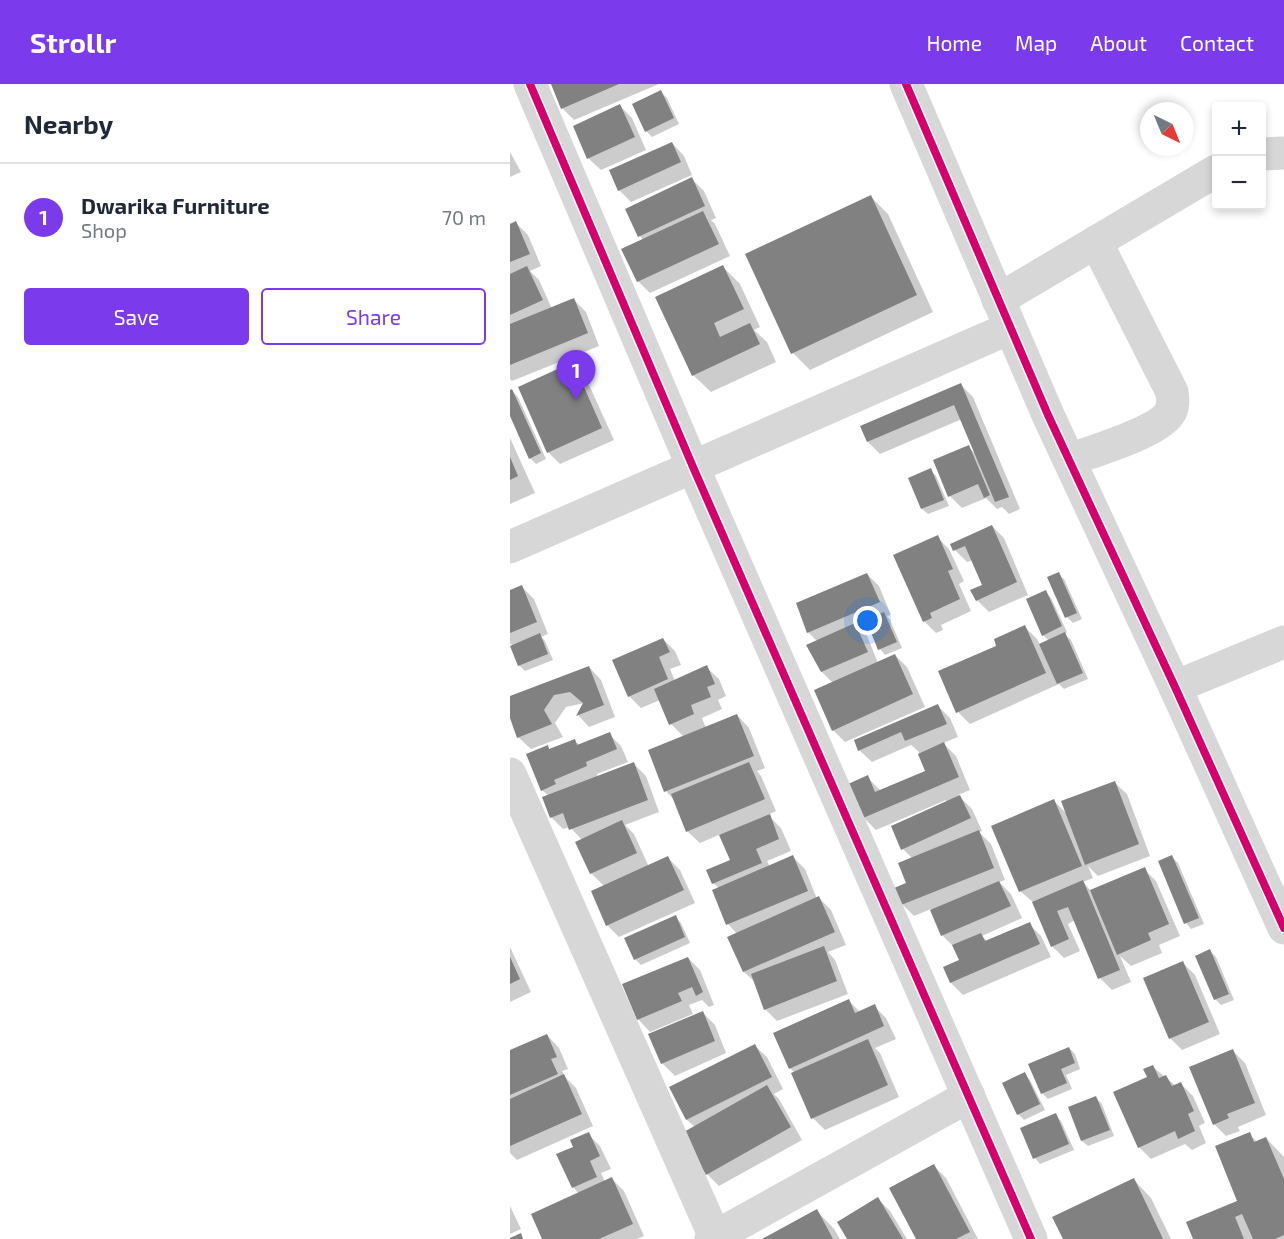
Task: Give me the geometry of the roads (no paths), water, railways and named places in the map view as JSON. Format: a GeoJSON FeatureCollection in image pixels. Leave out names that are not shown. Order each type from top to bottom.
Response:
{"type":"FeatureCollection","features":[{"type":"Feature","properties":{"kind":"street"},"geometry":{"type":"LineString","coordinates":[[530,84],[693,467],[1031,1239]]}},
{"type":"Feature","properties":{"kind":"street"},"geometry":{"type":"LineString","coordinates":[[906,84],[1069,460],[1284,928]]}},
{"type":"Feature","properties":{"kind":"street"},"geometry":{"type":"LineString","coordinates":[[1266,154],[1284,153]]}},
{"type":"Feature","properties":{"kind":"street"},"geometry":{"type":"LineString","coordinates":[[510,547],[693,467],[1004,314],[1096,242],[1212,173]]}},
{"type":"Feature","properties":{"kind":"street"},"geometry":{"type":"LineString","coordinates":[[1069,460],[1156,427],[1171,412],[1174,401],[1172,392],[1096,242]]}},
{"type":"Feature","properties":{"kind":"street"},"geometry":{"type":"LineString","coordinates":[[1175,687],[1284,642]]}},
{"type":"Feature","properties":{"kind":"street"},"geometry":{"type":"LineString","coordinates":[[510,774],[713,1238],[969,1096]]}},
{"type":"Feature","properties":{"kind":"place","name":"Dwarika Furniture"},"geometry":{"type":"Point","coordinates":[576,400]}}]}
